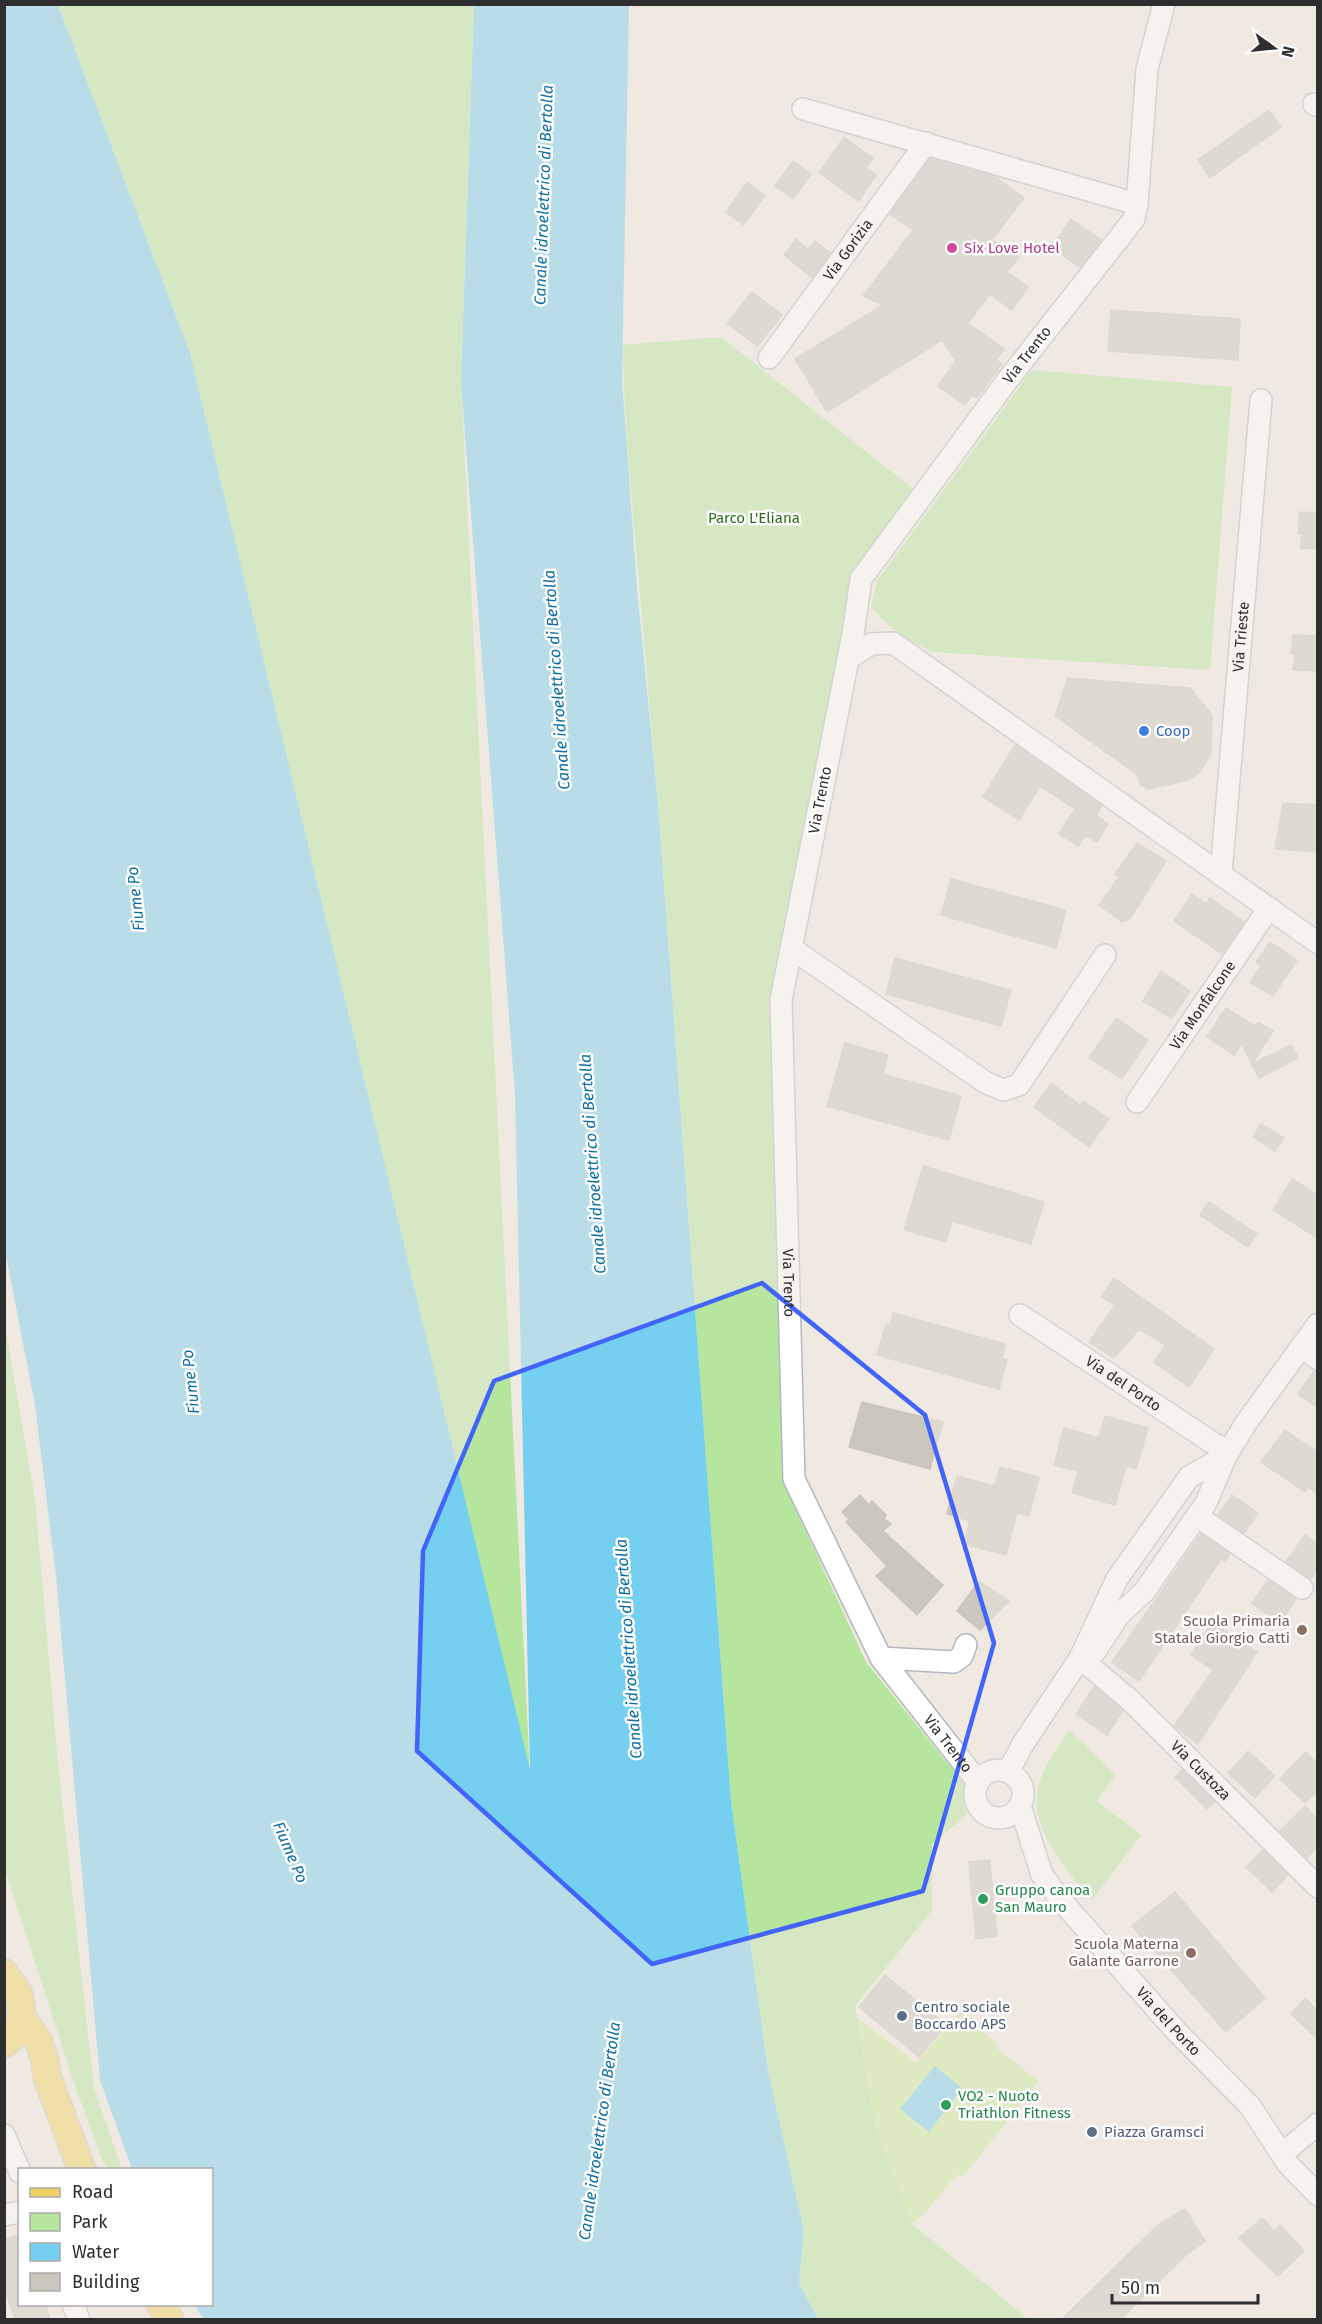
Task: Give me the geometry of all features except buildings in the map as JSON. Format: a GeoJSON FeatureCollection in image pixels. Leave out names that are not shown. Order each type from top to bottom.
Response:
{"type":"FeatureCollection","features":[{"type":"Feature","properties":{"kind":"main road"},"geometry":{"type":"LineString","coordinates":[[6,1977],[20,2001],[21,2016],[18,2028],[4,2046],[26,2059],[47,2077]]}},
{"type":"Feature","properties":{"kind":"main road"},"geometry":{"type":"LineString","coordinates":[[21,2016],[39,2042],[45,2060],[47,2077],[82,2168]]}},
{"type":"Feature","properties":{"kind":"main road"},"geometry":{"type":"LineString","coordinates":[[161,2306],[170,2319]]}},
{"type":"Feature","properties":{"kind":"street"},"geometry":{"type":"LineString","coordinates":[[803,109],[1137,204],[1146,69],[1164,4]]}},
{"type":"Feature","properties":{"kind":"street","name":"Via Gorizia"},"geometry":{"type":"LineString","coordinates":[[769,358],[926,143]]}},
{"type":"Feature","properties":{"kind":"street","name":"Via Trento"},"geometry":{"type":"LineString","coordinates":[[978,1782],[881,1658],[794,1479],[798,1328],[795,1226],[781,1000],[848,659],[861,579],[1006,382],[1134,219],[1137,204]]}},
{"type":"Feature","properties":{"kind":"street","name":"Via Trieste"},"geometry":{"type":"LineString","coordinates":[[1221,873],[1261,400]]}},
{"type":"Feature","properties":{"kind":"street"},"geometry":{"type":"LineString","coordinates":[[848,659],[871,644],[893,643],[1317,943]]}},
{"type":"Feature","properties":{"kind":"street","name":"Via Monfalcone"},"geometry":{"type":"LineString","coordinates":[[1137,1102],[1269,908]]}},
{"type":"Feature","properties":{"kind":"street"},"geometry":{"type":"LineString","coordinates":[[791,948],[985,1082],[1003,1090],[1019,1085],[1105,955]]}},
{"type":"Feature","properties":{"kind":"street","name":"Via del Porto"},"geometry":{"type":"LineString","coordinates":[[1020,1315],[1228,1453]]}},
{"type":"Feature","properties":{"kind":"street"},"geometry":{"type":"LineString","coordinates":[[1080,1658],[1094,1653],[1119,1615],[1138,1598],[1202,1510],[1228,1453],[1309,1353],[1317,1324]]}},
{"type":"Feature","properties":{"kind":"street"},"geometry":{"type":"LineString","coordinates":[[1008,1772],[1023,1744],[1080,1658],[1117,1579],[1189,1477],[1228,1453]]}},
{"type":"Feature","properties":{"kind":"street"},"geometry":{"type":"LineString","coordinates":[[1184,1484],[1198,1483],[1206,1489],[1202,1510]]}},
{"type":"Feature","properties":{"kind":"street"},"geometry":{"type":"LineString","coordinates":[[1202,1510],[1302,1588]]}},
{"type":"Feature","properties":{"kind":"street"},"geometry":{"type":"LineString","coordinates":[[1117,1579],[1118,1596],[1126,1602],[1138,1598]]}},
{"type":"Feature","properties":{"kind":"street"},"geometry":{"type":"LineString","coordinates":[[881,1658],[954,1662],[962,1656],[966,1645]]}},
{"type":"Feature","properties":{"kind":"street","name":"Via Custoza"},"geometry":{"type":"LineString","coordinates":[[1080,1658],[1131,1701],[1317,1887]]}},
{"type":"Feature","properties":{"kind":"street"},"geometry":{"type":"LineString","coordinates":[[994,1770],[1008,1772],[1020,1782],[1023,1798],[1020,1806],[1009,1816],[994,1818],[987,1815],[977,1804],[975,1789],[978,1782],[994,1770]]}},
{"type":"Feature","properties":{"kind":"street","name":"Via del Porto"},"geometry":{"type":"LineString","coordinates":[[1020,1806],[1042,1875],[1059,1898],[1176,2031],[1250,2106],[1282,2154],[1317,2195]]}},
{"type":"Feature","properties":{"kind":"street"},"geometry":{"type":"LineString","coordinates":[[1282,2154],[1317,2124]]}},
{"type":"Feature","properties":{"kind":"street"},"geometry":{"type":"LineString","coordinates":[[4,2135],[18,2168]]}},
{"type":"Feature","properties":{"kind":"highlighted area"},"geometry":{"type":"Polygon","coordinates":[[[762,1283],[925,1415],[994,1643],[923,1891],[652,1964],[417,1751],[423,1551],[494,1381],[762,1283]]]}},
{"type":"Feature","properties":{"kind":"green space"},"geometry":{"type":"Polygon","coordinates":[[[58,5],[474,5],[461,383],[530,1774],[190,353],[58,5]]]}},
{"type":"Feature","properties":{"kind":"green space","name":"Parco L'Eliana"},"geometry":{"type":"Polygon","coordinates":[[[721,337],[922,496],[861,580],[781,1000],[785,1486],[866,1662],[964,1784],[967,1814],[932,1844],[932,1910],[855,2006],[876,2130],[912,2224],[1028,2319],[818,2319],[799,2283],[804,2231],[768,2071],[731,1801],[658,803],[627,444],[622,345],[721,337]]]}},
{"type":"Feature","properties":{"kind":"green space"},"geometry":{"type":"Polygon","coordinates":[[[1032,370],[1232,387],[1210,670],[932,652],[899,633],[871,606],[877,581],[1032,370]]]}},
{"type":"Feature","properties":{"kind":"green space"},"geometry":{"type":"Polygon","coordinates":[[[5,1326],[35,1499],[58,1764],[94,2088],[122,2168],[106,2168],[102,2159],[76,2089],[5,1870],[5,1326]]]}},
{"type":"Feature","properties":{"kind":"green space"},"geometry":{"type":"Polygon","coordinates":[[[1069,1730],[1115,1775],[1097,1801],[1141,1835],[1092,1900],[1059,1859],[1042,1828],[1038,1812],[1037,1795],[1041,1778],[1069,1730]]]}},
{"type":"Feature","properties":{"kind":"green space","name":"VO2 - Nuoto Triathlon Fitness"},"geometry":{"type":"Polygon","coordinates":[[[962,2010],[982,2026],[978,2029],[997,2044],[995,2047],[1039,2081],[962,2178],[957,2174],[925,2213],[912,2224],[876,2130],[857,2018],[916,2063],[962,2010]]]}},
{"type":"Feature","properties":{"kind":"water"},"geometry":{"type":"Polygon","coordinates":[[[4,5],[58,5],[190,353],[530,1770],[515,1095],[461,383],[474,5],[629,5],[622,380],[637,588],[658,803],[731,1801],[768,2071],[804,2231],[799,2283],[818,2319],[204,2319],[195,2306],[213,2306],[213,2168],[132,2168],[100,2080],[56,1576],[35,1405],[4,1245],[4,5]]]}},
{"type":"Feature","properties":{"kind":"water"},"geometry":{"type":"Polygon","coordinates":[[[935,2066],[962,2088],[929,2132],[900,2109],[935,2066]]]}},
{"type":"Feature","properties":{"kind":"place","name":"Six Love Hotel"},"geometry":{"type":"Point","coordinates":[952,248]}},
{"type":"Feature","properties":{"kind":"place","name":"Coop"},"geometry":{"type":"Point","coordinates":[1144,731]}},
{"type":"Feature","properties":{"kind":"place","name":"Scuola Primaria Statale Giorgio Catti"},"geometry":{"type":"Point","coordinates":[1302,1630]}},
{"type":"Feature","properties":{"kind":"place","name":"Gruppo canoa San Mauro"},"geometry":{"type":"Point","coordinates":[983,1899]}},
{"type":"Feature","properties":{"kind":"place","name":"Scuola Materna Galante Garrone"},"geometry":{"type":"Point","coordinates":[1191,1953]}},
{"type":"Feature","properties":{"kind":"place","name":"Centro sociale Boccardo APS"},"geometry":{"type":"Point","coordinates":[902,2016]}},
{"type":"Feature","properties":{"kind":"place","name":"VO2 - Nuoto Triathlon Fitness"},"geometry":{"type":"Point","coordinates":[946,2105]}},
{"type":"Feature","properties":{"kind":"place","name":"Piazza Gramsci"},"geometry":{"type":"Point","coordinates":[1092,2132]}},
{"type":"Feature","properties":{"kind":"water label","name":"Canale idroelettrico di Bertolla"},"geometry":{"type":"Point","coordinates":[543,195]}},
{"type":"Feature","properties":{"kind":"water label","name":"Canale idroelettrico di Bertolla"},"geometry":{"type":"Point","coordinates":[556,680]}},
{"type":"Feature","properties":{"kind":"water label","name":"Fiume Po"},"geometry":{"type":"Point","coordinates":[135,899]}},
{"type":"Feature","properties":{"kind":"water label","name":"Canale idroelettrico di Bertolla"},"geometry":{"type":"Point","coordinates":[592,1164]}},
{"type":"Feature","properties":{"kind":"water label","name":"Fiume Po"},"geometry":{"type":"Point","coordinates":[190,1382]}},
{"type":"Feature","properties":{"kind":"water label","name":"Canale idroelettrico di Bertolla"},"geometry":{"type":"Point","coordinates":[628,1649]}},
{"type":"Feature","properties":{"kind":"water label","name":"Fiume Po"},"geometry":{"type":"Point","coordinates":[291,1852]}},
{"type":"Feature","properties":{"kind":"water label","name":"Canale idroelettrico di Bertolla"},"geometry":{"type":"Point","coordinates":[599,2131]}}]}
